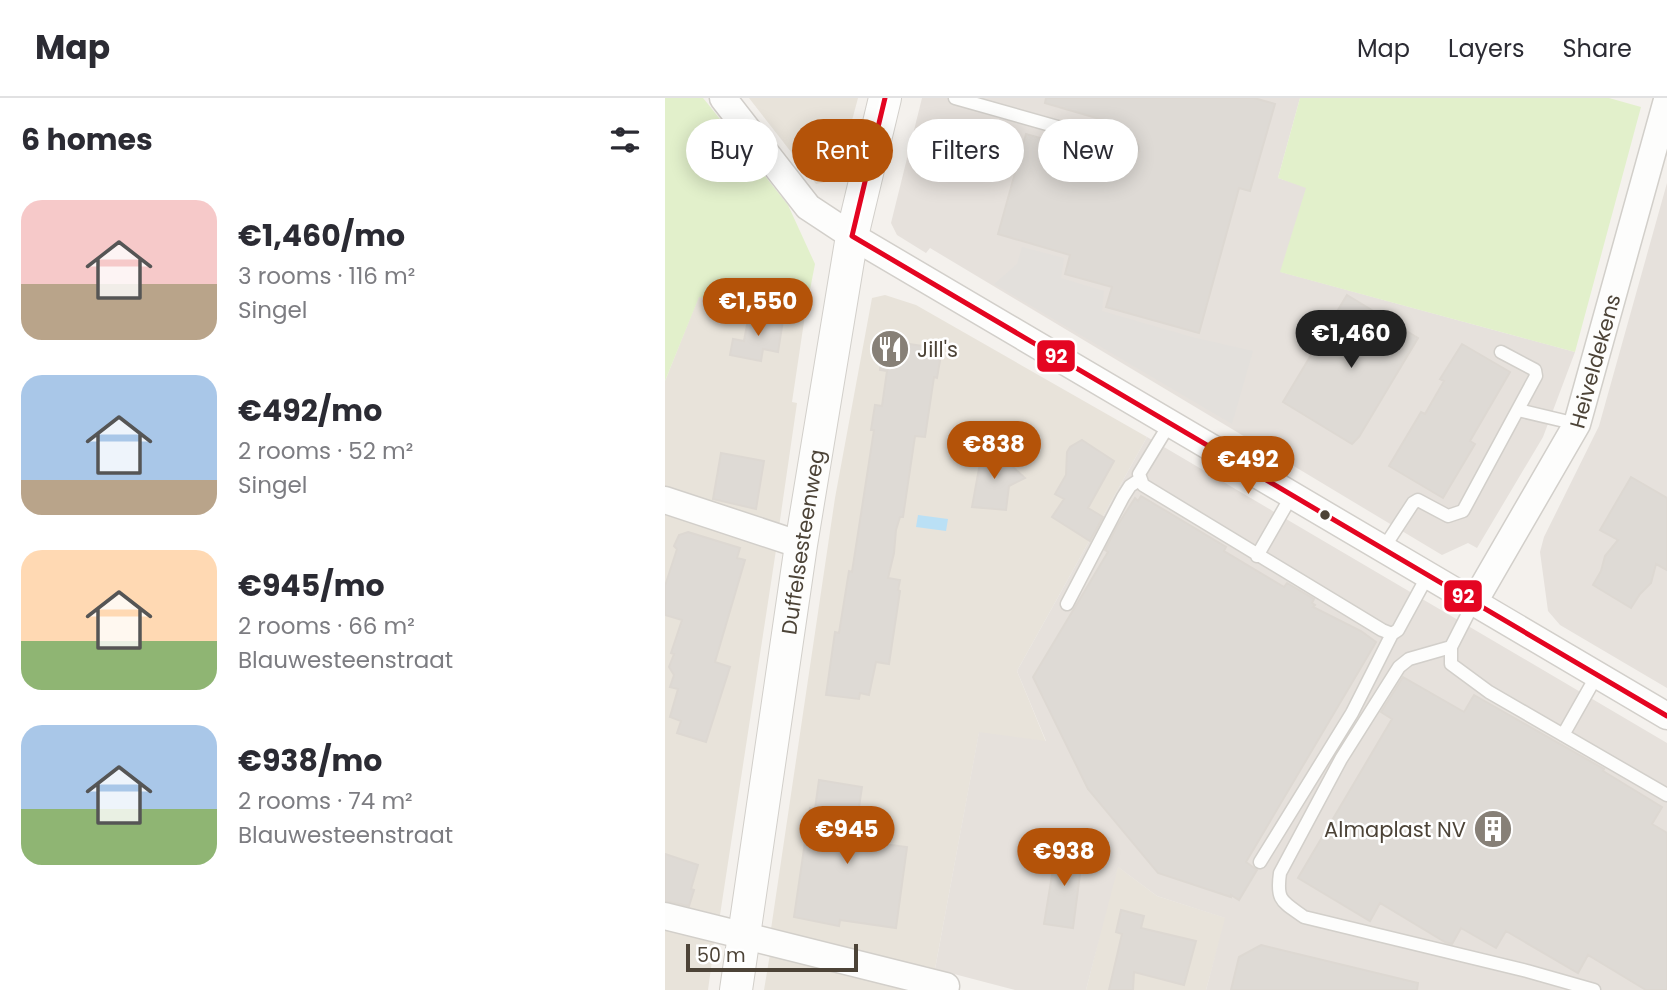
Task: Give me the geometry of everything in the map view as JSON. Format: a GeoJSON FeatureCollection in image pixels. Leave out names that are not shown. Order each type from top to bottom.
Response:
{"type":"FeatureCollection","features":[{"type":"Feature","properties":{"kind":"street"},"geometry":{"type":"LineString","coordinates":[[723,98],[808,207],[852,236],[1667,716]]}},
{"type":"Feature","properties":{"kind":"street","name":"Duffelsesteenweg"},"geometry":{"type":"LineString","coordinates":[[736,990],[801,545],[852,236],[885,98]]}},
{"type":"Feature","properties":{"kind":"street","name":"Heiveldekens"},"geometry":{"type":"LineString","coordinates":[[1474,602],[1577,424],[1667,100]]}},
{"type":"Feature","properties":{"kind":"street"},"geometry":{"type":"LineString","coordinates":[[665,500],[801,545]]}},
{"type":"Feature","properties":{"kind":"street"},"geometry":{"type":"LineString","coordinates":[[665,916],[946,986]]}},
{"type":"Feature","properties":{"kind":"lane"},"geometry":{"type":"LineString","coordinates":[[955,98],[1038,121]]}},
{"type":"Feature","properties":{"kind":"lane"},"geometry":{"type":"LineString","coordinates":[[1383,549],[1413,503],[1418,500],[1448,516],[1463,511],[1536,376],[1535,370],[1500,352]]}},
{"type":"Feature","properties":{"kind":"lane"},"geometry":{"type":"LineString","coordinates":[[1518,410],[1577,424]]}},
{"type":"Feature","properties":{"kind":"lane"},"geometry":{"type":"LineString","coordinates":[[1170,423],[1139,474],[1143,485],[1257,556],[1392,634]]}},
{"type":"Feature","properties":{"kind":"lane"},"geometry":{"type":"LineString","coordinates":[[1067,604],[1123,497],[1130,486],[1139,480]]}},
{"type":"Feature","properties":{"kind":"lane"},"geometry":{"type":"LineString","coordinates":[[1257,556],[1292,495]]}},
{"type":"Feature","properties":{"kind":"lane"},"geometry":{"type":"LineString","coordinates":[[1260,862],[1352,713],[1392,634],[1398,630],[1428,575]]}},
{"type":"Feature","properties":{"kind":"lane"},"geometry":{"type":"LineString","coordinates":[[1474,602],[1451,647],[1451,664],[1489,692],[1667,795]]}},
{"type":"Feature","properties":{"kind":"lane"},"geometry":{"type":"LineString","coordinates":[[1451,647],[1409,659],[1399,667],[1341,759],[1280,873],[1277,891],[1280,900],[1304,917],[1594,990]]}},
{"type":"Feature","properties":{"kind":"lane"},"geometry":{"type":"LineString","coordinates":[[1563,735],[1597,675]]}},
{"type":"Feature","properties":{"kind":"shaded area"},"geometry":{"type":"Polygon","coordinates":[[[749,98],[858,98],[852,119],[792,119],[792,153],[778,135],[778,119],[765,119],[749,98]]]}},
{"type":"Feature","properties":{"kind":"shaded area"},"geometry":{"type":"Polygon","coordinates":[[[922,98],[1300,98],[1278,178],[1307,187],[1281,272],[1575,352],[1543,437],[1477,548],[1468,543],[1442,555],[930,248],[926,253],[897,235],[891,223],[907,158],[907,182],[1024,182],[1024,119],[917,119],[922,98]]]}},
{"type":"Feature","properties":{"kind":"shaded area"},"geometry":{"type":"Polygon","coordinates":[[[1667,183],[1667,688],[1560,625],[1548,611],[1540,552],[1544,537],[1599,426],[1667,183]]]}},
{"type":"Feature","properties":{"kind":"shaded area"},"geometry":{"type":"Polygon","coordinates":[[[1022,247],[1064,258],[1061,278],[1104,291],[1102,311],[1253,351],[1232,424],[994,284],[1017,264],[1022,247]]]}},
{"type":"Feature","properties":{"kind":"shaded area"},"geometry":{"type":"Polygon","coordinates":[[[885,295],[916,305],[1147,437],[1017,671],[1046,742],[979,733],[935,969],[925,966],[923,973],[773,933],[771,929],[835,498],[872,298],[885,295]]]}},
{"type":"Feature","properties":{"kind":"shaded area"},"geometry":{"type":"Polygon","coordinates":[[[699,296],[805,315],[792,402],[797,403],[779,527],[665,491],[665,381],[699,296]]]}},
{"type":"Feature","properties":{"kind":"shaded area"},"geometry":{"type":"Polygon","coordinates":[[[1147,437],[1667,743],[1667,990],[1206,990],[1225,918],[1157,896],[1118,867],[1086,990],[1015,990],[935,969],[979,732],[1046,741],[1017,671],[1147,437]]]}},
{"type":"Feature","properties":{"kind":"shaded area"},"geometry":{"type":"Polygon","coordinates":[[[665,510],[776,550],[720,915],[689,911],[665,904],[665,510]]]}},
{"type":"Feature","properties":{"kind":"shaded area"},"geometry":{"type":"Polygon","coordinates":[[[1117,866],[1157,896],[1226,918],[1206,990],[1086,990],[1117,866]]]}},
{"type":"Feature","properties":{"kind":"shaded area"},"geometry":{"type":"Polygon","coordinates":[[[665,926],[715,939],[708,990],[665,990],[665,926]]]}},
{"type":"Feature","properties":{"kind":"shaded area"},"geometry":{"type":"Polygon","coordinates":[[[771,948],[930,990],[764,990],[771,948]]]}},
{"type":"Feature","properties":{"kind":"green space"},"geometry":{"type":"Polygon","coordinates":[[[665,98],[703,98],[720,119],[686,119],[686,182],[770,182],[788,205],[815,264],[805,315],[699,297],[665,381],[665,98]]]}},
{"type":"Feature","properties":{"kind":"green space"},"geometry":{"type":"Polygon","coordinates":[[[1300,98],[1609,98],[1641,107],[1575,352],[1280,272],[1306,188],[1278,178],[1300,98]]]}},
{"type":"Feature","properties":{"kind":"water"},"geometry":{"type":"Polygon","coordinates":[[[918,515],[948,519],[946,531],[916,527],[918,515]]]}},
{"type":"Feature","properties":{"kind":"building"},"geometry":{"type":"Polygon","coordinates":[[[1046,98],[1254,98],[1275,104],[1250,191],[1239,188],[1199,333],[1106,307],[1112,287],[1065,274],[1070,255],[998,234],[1013,182],[1024,182],[1026,134],[1038,137],[1038,182],[1138,182],[1138,119],[1100,119],[1045,103],[1046,98]]]}},
{"type":"Feature","properties":{"kind":"building"},"geometry":{"type":"Polygon","coordinates":[[[1347,295],[1418,338],[1359,437],[1352,444],[1283,402],[1347,295]]]}},
{"type":"Feature","properties":{"kind":"building"},"geometry":{"type":"Polygon","coordinates":[[[749,314],[783,320],[778,352],[763,349],[761,361],[730,355],[733,339],[744,341],[749,314]]]}},
{"type":"Feature","properties":{"kind":"building"},"geometry":{"type":"Polygon","coordinates":[[[884,340],[942,349],[937,378],[934,377],[925,437],[915,436],[903,517],[900,517],[896,530],[888,578],[900,580],[900,591],[889,664],[876,662],[869,695],[860,693],[859,699],[826,695],[835,632],[839,633],[849,571],[852,572],[874,430],[871,430],[875,405],[882,406],[887,371],[880,370],[884,340]]]}},
{"type":"Feature","properties":{"kind":"building"},"geometry":{"type":"Polygon","coordinates":[[[1462,344],[1510,372],[1470,441],[1475,444],[1443,498],[1389,466],[1421,412],[1425,414],[1444,381],[1440,379],[1462,344]]]}},
{"type":"Feature","properties":{"kind":"building"},"geometry":{"type":"Polygon","coordinates":[[[1082,440],[1114,461],[1088,508],[1103,517],[1090,541],[1052,517],[1064,499],[1055,494],[1066,475],[1067,452],[1082,440]]]}},
{"type":"Feature","properties":{"kind":"building"},"geometry":{"type":"Polygon","coordinates":[[[984,441],[1025,478],[1009,486],[1006,510],[972,507],[984,441]]]}},
{"type":"Feature","properties":{"kind":"building"},"geometry":{"type":"Polygon","coordinates":[[[721,453],[764,461],[756,509],[713,499],[721,453]]]}},
{"type":"Feature","properties":{"kind":"building"},"geometry":{"type":"Polygon","coordinates":[[[1631,477],[1667,498],[1667,570],[1656,564],[1651,583],[1631,608],[1593,585],[1605,556],[1618,540],[1600,530],[1631,477]]]}},
{"type":"Feature","properties":{"kind":"building"},"geometry":{"type":"Polygon","coordinates":[[[1141,496],[1226,547],[1224,551],[1284,587],[1287,583],[1314,599],[1313,607],[1361,631],[1376,642],[1246,862],[1257,870],[1239,900],[1231,895],[1158,873],[1088,789],[1033,677],[1108,552],[1105,550],[1117,526],[1135,498],[1138,501],[1141,496]]]}},
{"type":"Feature","properties":{"kind":"building"},"geometry":{"type":"Polygon","coordinates":[[[688,532],[740,548],[737,558],[745,560],[715,662],[730,667],[706,742],[677,733],[681,721],[670,717],[678,689],[670,687],[674,675],[669,667],[682,620],[665,615],[665,586],[677,549],[674,546],[679,535],[688,532]]]}},
{"type":"Feature","properties":{"kind":"building","name":"Almaplast NV"},"geometry":{"type":"Polygon","coordinates":[[[1403,677],[1464,712],[1474,695],[1604,769],[1603,771],[1662,807],[1652,824],[1667,833],[1667,990],[1646,990],[1588,955],[1578,973],[1506,931],[1496,948],[1461,928],[1452,944],[1380,903],[1370,921],[1298,878],[1392,719],[1381,712],[1403,677]]]}},
{"type":"Feature","properties":{"kind":"building"},"geometry":{"type":"Polygon","coordinates":[[[819,780],[862,787],[854,840],[907,847],[896,928],[840,920],[839,926],[794,917],[810,808],[815,809],[819,780]]]}},
{"type":"Feature","properties":{"kind":"building"},"geometry":{"type":"Polygon","coordinates":[[[1057,845],[1080,849],[1078,859],[1082,859],[1073,928],[1044,924],[1057,845]]]}},
{"type":"Feature","properties":{"kind":"building"},"geometry":{"type":"Polygon","coordinates":[[[665,854],[698,865],[689,906],[665,901],[665,854]]]}},
{"type":"Feature","properties":{"kind":"building"},"geometry":{"type":"Polygon","coordinates":[[[1121,910],[1144,916],[1141,928],[1196,941],[1184,985],[1134,972],[1133,990],[1109,990],[1122,934],[1116,932],[1121,910]]]}},
{"type":"Feature","properties":{"kind":"building"},"geometry":{"type":"Polygon","coordinates":[[[1261,945],[1418,983],[1417,990],[1231,990],[1239,957],[1261,945]]]}},
{"type":"Feature","properties":{"kind":"transit line","name":"92"},"geometry":{"type":"LineString","coordinates":[[852,236],[885,98]]}},
{"type":"Feature","properties":{"kind":"transit line","name":"92"},"geometry":{"type":"LineString","coordinates":[[852,236],[1667,716]]}},
{"type":"Feature","properties":{"kind":"place","name":"Jill's"},"geometry":{"type":"Point","coordinates":[890,349]}},
{"type":"Feature","properties":{"kind":"place","name":"Almaplast NV"},"geometry":{"type":"Point","coordinates":[1493,829]}}]}
